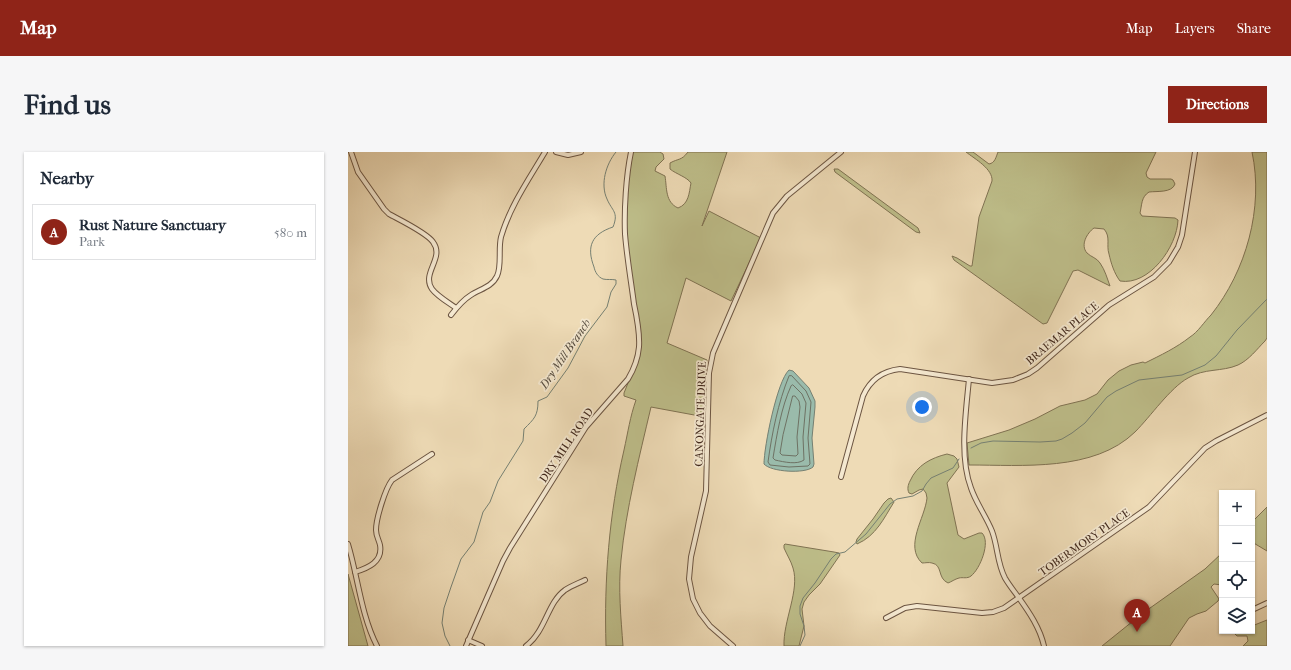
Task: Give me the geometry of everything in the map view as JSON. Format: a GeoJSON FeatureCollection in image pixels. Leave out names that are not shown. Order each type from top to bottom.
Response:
{"type":"FeatureCollection","features":[{"type":"Feature","properties":{"kind":"street"},"geometry":{"type":"LineString","coordinates":[[350,152],[358,172],[384,209],[389,214],[428,237],[434,243],[437,255],[429,277],[432,290],[456,308]]}},
{"type":"Feature","properties":{"kind":"street"},"geometry":{"type":"LineString","coordinates":[[452,315],[456,308],[471,295],[491,284],[497,277],[499,270],[499,247],[508,217],[544,152]]}},
{"type":"Feature","properties":{"kind":"street"},"geometry":{"type":"LineString","coordinates":[[556,152],[568,155],[581,152]]}},
{"type":"Feature","properties":{"kind":"street","name":"DRY MILL ROAD"},"geometry":{"type":"LineString","coordinates":[[466,646],[510,548],[586,427],[628,379],[637,360],[639,347],[638,328],[625,233],[628,165],[631,152]]}},
{"type":"Feature","properties":{"kind":"street","name":"CANONGATE DRIVE"},"geometry":{"type":"LineString","coordinates":[[733,646],[710,626],[700,613],[693,599],[689,579],[691,557],[706,492],[710,364],[715,346],[771,218],[787,196],[841,152]]}},
{"type":"Feature","properties":{"kind":"street","name":"BRAEMAR PLACE"},"geometry":{"type":"LineString","coordinates":[[841,477],[863,396],[868,386],[878,376],[888,371],[906,369],[985,382],[1013,380],[1028,374],[1041,365],[1109,305],[1154,277],[1166,266],[1176,253],[1181,241],[1195,152]]}},
{"type":"Feature","properties":{"kind":"street"},"geometry":{"type":"LineString","coordinates":[[969,379],[965,427],[967,475],[971,489],[992,532],[998,559],[1003,573],[1040,632],[1044,646]]}},
{"type":"Feature","properties":{"kind":"street","name":"TOBERMORY PLACE"},"geometry":{"type":"LineString","coordinates":[[886,618],[906,608],[917,606],[978,613],[993,612],[1004,608],[1149,507],[1205,448],[1267,415]]}},
{"type":"Feature","properties":{"kind":"street"},"geometry":{"type":"LineString","coordinates":[[355,572],[371,566],[379,557],[380,551],[376,531],[377,523],[388,485],[392,480],[432,454]]}},
{"type":"Feature","properties":{"kind":"street"},"geometry":{"type":"LineString","coordinates":[[348,544],[369,628],[377,646]]}},
{"type":"Feature","properties":{"kind":"street"},"geometry":{"type":"LineString","coordinates":[[526,646],[539,633],[561,593],[585,580]]}},
{"type":"Feature","properties":{"kind":"street"},"geometry":{"type":"LineString","coordinates":[[1255,609],[1267,604]]}},
{"type":"Feature","properties":{"kind":"street"},"geometry":{"type":"LineString","coordinates":[[468,640],[482,646]]}},
{"type":"Feature","properties":{"kind":"green space"},"geometry":{"type":"Polygon","coordinates":[[[631,152],[660,152],[663,154],[664,159],[656,167],[655,171],[665,176],[669,198],[678,208],[686,201],[691,183],[670,169],[670,163],[682,158],[688,152],[727,152],[702,226],[709,211],[761,238],[731,301],[686,278],[667,343],[707,360],[705,376],[705,417],[651,407],[633,484],[623,541],[620,603],[623,646],[606,646],[606,596],[611,523],[619,474],[636,400],[624,396],[624,393],[632,373],[639,347],[625,233],[631,152]]]}},
{"type":"Feature","properties":{"kind":"green space"},"geometry":{"type":"Polygon","coordinates":[[[966,152],[973,152],[989,164],[994,161],[998,152],[1156,152],[1146,173],[1147,177],[1150,179],[1171,179],[1175,184],[1171,189],[1149,192],[1146,194],[1142,201],[1140,213],[1142,216],[1175,218],[1178,220],[1173,242],[1160,262],[1151,271],[1131,281],[1120,281],[1114,271],[1108,251],[1108,238],[1106,232],[1104,229],[1094,228],[1085,239],[1085,250],[1100,263],[1105,271],[1110,286],[1078,270],[1073,271],[1047,323],[1043,324],[954,260],[952,256],[972,266],[979,217],[992,181],[992,177],[987,168],[966,152]]]}},
{"type":"Feature","properties":{"kind":"green space"},"geometry":{"type":"Polygon","coordinates":[[[1252,152],[1267,152],[1267,338],[1265,341],[1249,357],[1238,365],[1226,369],[1207,371],[1188,378],[1174,388],[1135,432],[1118,445],[1099,454],[1056,464],[969,465],[967,443],[1009,430],[1060,406],[1085,400],[1097,394],[1108,380],[1119,371],[1131,365],[1143,362],[1145,363],[1163,354],[1185,341],[1198,330],[1223,298],[1243,259],[1254,217],[1256,195],[1252,152]]]}},
{"type":"Feature","properties":{"kind":"green space"},"geometry":{"type":"Polygon","coordinates":[[[834,169],[838,169],[918,228],[920,233],[916,232],[835,172],[834,169]]]}},
{"type":"Feature","properties":{"kind":"green space"},"geometry":{"type":"Polygon","coordinates":[[[947,454],[954,456],[957,459],[959,467],[947,483],[958,535],[964,539],[982,533],[985,543],[985,549],[981,562],[974,573],[970,577],[959,578],[948,583],[942,578],[938,566],[930,563],[922,563],[917,556],[915,540],[927,498],[923,489],[912,494],[909,493],[908,488],[913,475],[921,466],[930,460],[947,454]]]}},
{"type":"Feature","properties":{"kind":"green space"},"geometry":{"type":"Polygon","coordinates":[[[891,498],[894,502],[879,526],[864,541],[857,544],[857,539],[884,503],[891,498]]]}},
{"type":"Feature","properties":{"kind":"green space"},"geometry":{"type":"Polygon","coordinates":[[[1267,507],[1267,551],[1255,544],[1255,519],[1267,507]]]}},
{"type":"Feature","properties":{"kind":"green space"},"geometry":{"type":"Polygon","coordinates":[[[785,544],[839,553],[840,555],[820,584],[804,602],[802,609],[804,626],[799,646],[784,646],[784,636],[793,596],[795,577],[792,565],[784,548],[785,544]]]}},
{"type":"Feature","properties":{"kind":"green space"},"geometry":{"type":"Polygon","coordinates":[[[1219,556],[1219,585],[1214,584],[1211,587],[1219,599],[1206,611],[1189,618],[1170,646],[1102,646],[1143,613],[1205,569],[1219,556]]]}},
{"type":"Feature","properties":{"kind":"green space"},"geometry":{"type":"Polygon","coordinates":[[[348,574],[368,646],[348,646],[348,574]]]}},
{"type":"Feature","properties":{"kind":"green space"},"geometry":{"type":"Polygon","coordinates":[[[1267,620],[1267,646],[1243,646],[1248,641],[1247,636],[1237,636],[1235,634],[1255,634],[1255,625],[1267,620]]]}},
{"type":"Feature","properties":{"kind":"water"},"geometry":{"type":"Polygon","coordinates":[[[789,370],[793,371],[809,388],[815,401],[812,438],[814,464],[813,467],[803,471],[773,469],[764,464],[766,444],[772,415],[784,376],[789,370]]]}},
{"type":"Feature","properties":{"kind":"waterway","name":"Dry Mill Branch"},"geometry":{"type":"LineString","coordinates":[[450,646],[445,636],[442,623],[444,608],[461,559],[474,542],[483,512],[490,502],[498,481],[523,441],[524,429],[535,417],[538,401],[547,397],[568,368],[585,336],[607,307],[611,292],[616,284],[616,280],[603,279],[598,276],[594,269],[591,253],[591,247],[596,237],[600,233],[613,227],[615,222],[614,212],[605,193],[604,181],[609,162],[616,152]]}},
{"type":"Feature","properties":{"kind":"waterway"},"geometry":{"type":"LineString","coordinates":[[971,448],[981,443],[993,441],[1040,442],[1062,439],[1085,423],[1107,397],[1116,391],[1139,380],[1182,375],[1205,365],[1216,356],[1237,330],[1267,299]]}},
{"type":"Feature","properties":{"kind":"waterway"},"geometry":{"type":"LineString","coordinates":[[800,646],[805,635],[800,614],[800,606],[803,598],[831,559],[836,554],[845,552],[866,534],[890,504],[897,499],[913,496],[922,491],[931,478],[953,468],[959,459]]}},
{"type":"Feature","properties":{"kind":"place","name":"Rust Nature Sanctuary"},"geometry":{"type":"Point","coordinates":[1137,632]}}]}
